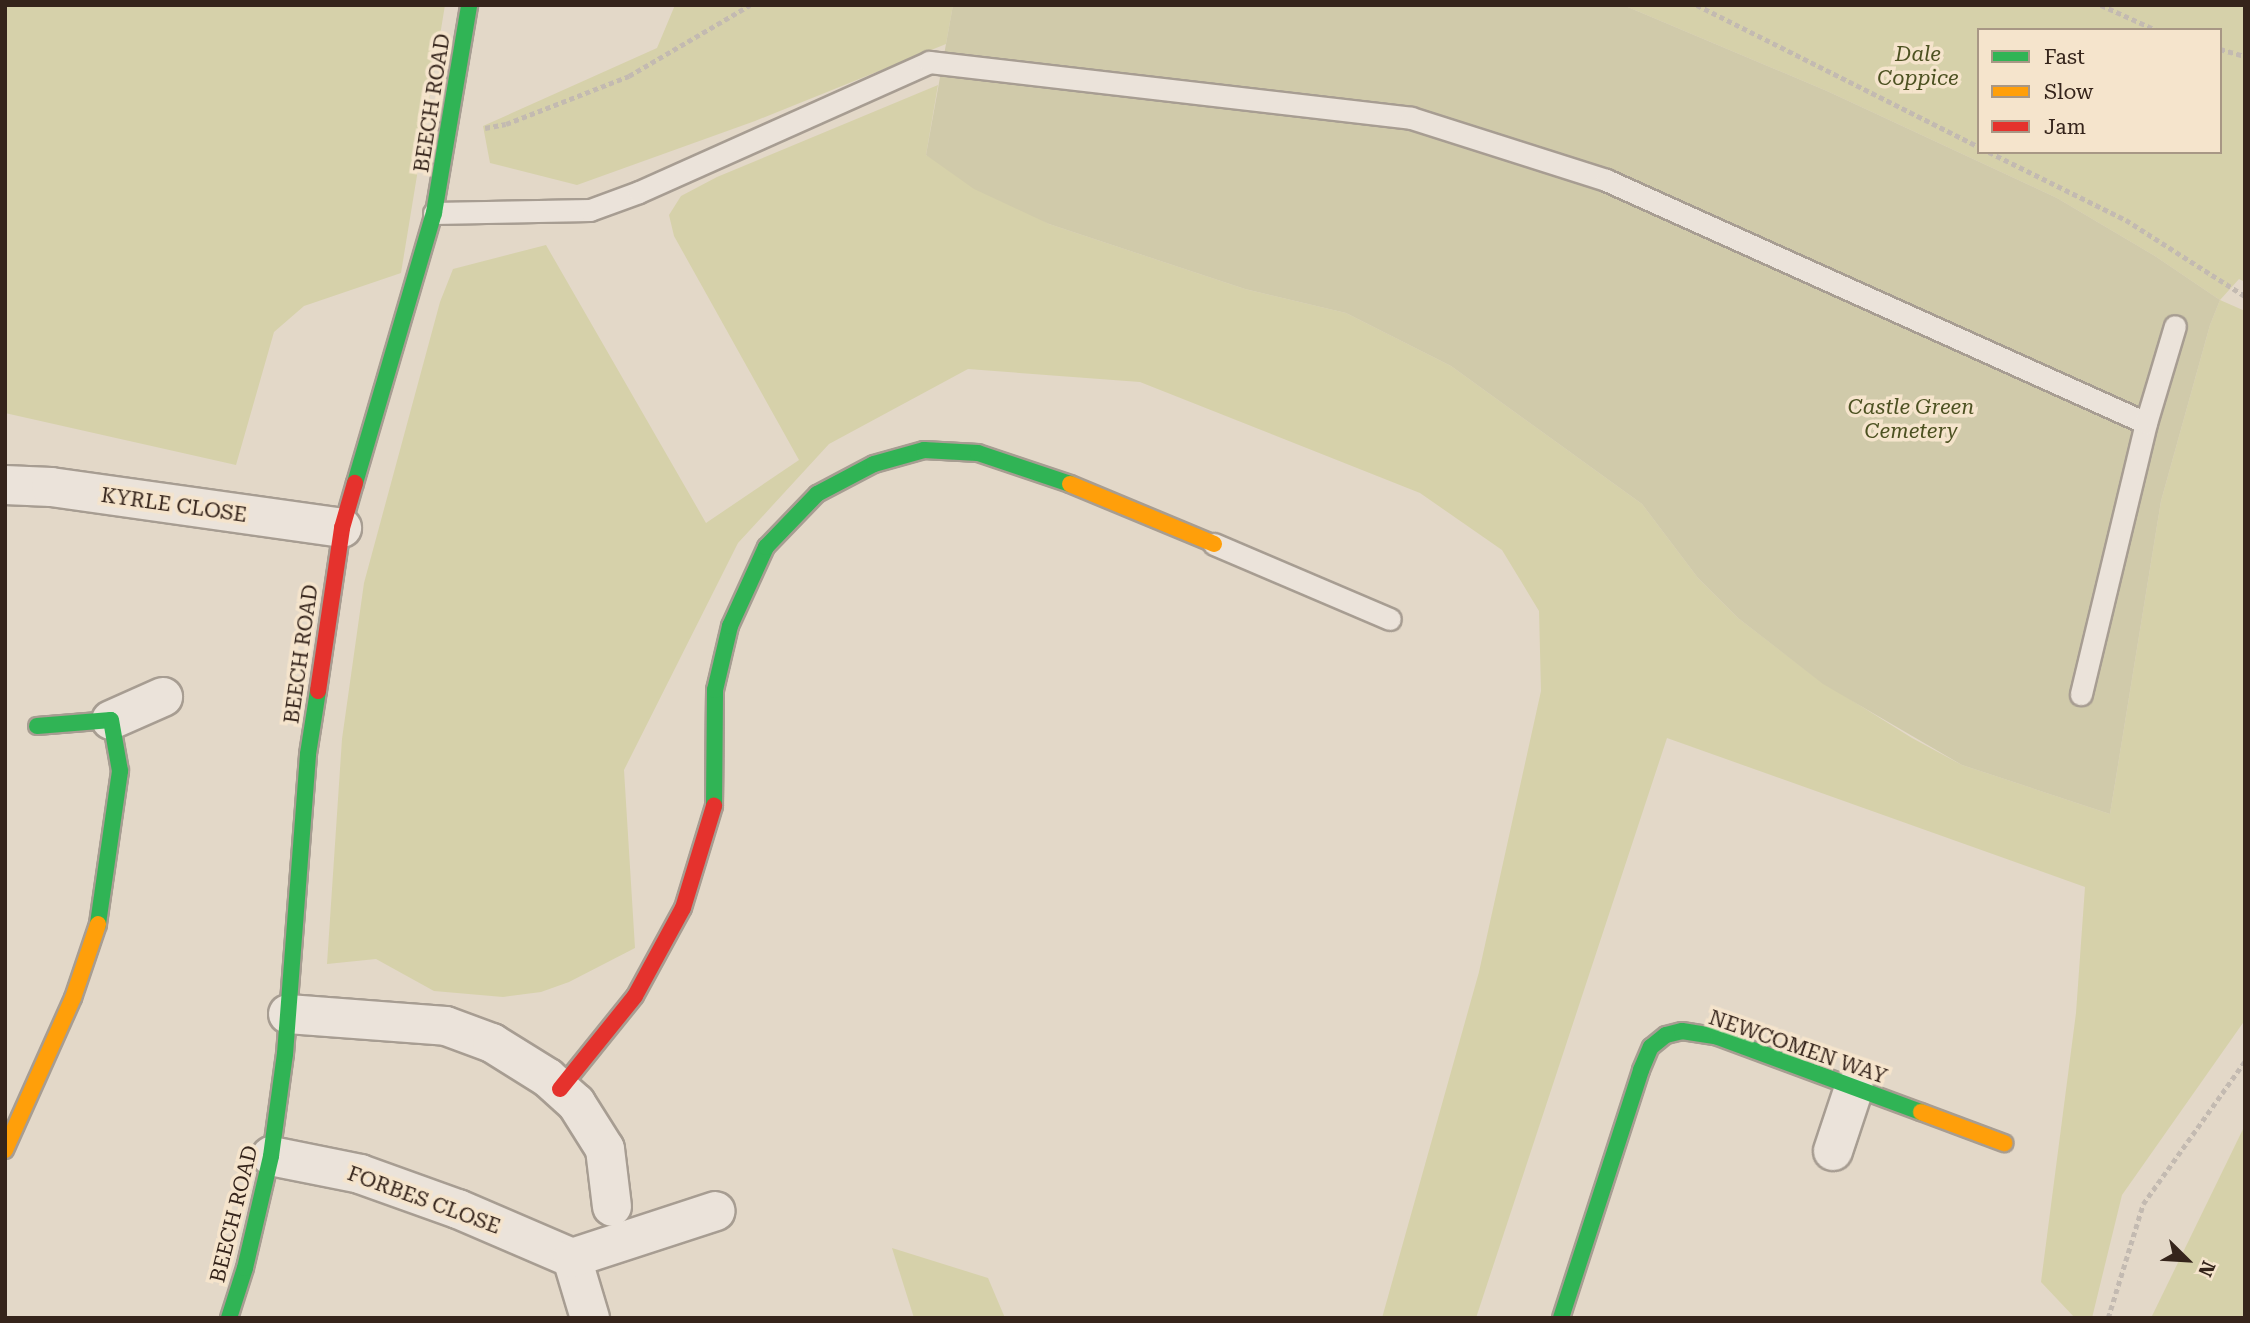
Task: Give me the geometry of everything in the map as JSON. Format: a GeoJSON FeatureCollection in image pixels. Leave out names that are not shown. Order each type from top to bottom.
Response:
{"type":"FeatureCollection","features":[{"type":"Feature","properties":{"kind":"street","name":"BEECH ROAD"},"geometry":{"type":"LineString","coordinates":[[229,1318],[246,1268],[271,1156],[288,1014],[308,754],[342,528],[434,213],[450,134],[468,5]]}},
{"type":"Feature","properties":{"kind":"street"},"geometry":{"type":"LineString","coordinates":[[560,1089],[635,996],[683,908],[714,814],[717,756],[715,690],[730,626],[766,547],[817,494],[873,464],[924,450],[978,453],[1040,472],[1214,544]]}},
{"type":"Feature","properties":{"kind":"street","name":"KYRLE CLOSE"},"geometry":{"type":"LineString","coordinates":[[5,485],[51,487],[342,528]]}},
{"type":"Feature","properties":{"kind":"street"},"geometry":{"type":"LineString","coordinates":[[37,726],[111,720],[163,697]]}},
{"type":"Feature","properties":{"kind":"street"},"geometry":{"type":"LineString","coordinates":[[5,1150],[73,998],[102,911],[120,771],[111,720]]}},
{"type":"Feature","properties":{"kind":"street"},"geometry":{"type":"LineString","coordinates":[[288,1014],[446,1026],[492,1043],[576,1103],[605,1149],[612,1207]]}},
{"type":"Feature","properties":{"kind":"street","name":"NEWCOMEN WAY"},"geometry":{"type":"LineString","coordinates":[[1561,1318],[1641,1070],[1651,1047],[1666,1035],[1682,1031],[1718,1037],[2004,1143]]}},
{"type":"Feature","properties":{"kind":"street"},"geometry":{"type":"LineString","coordinates":[[1833,1151],[1854,1088]]}},
{"type":"Feature","properties":{"kind":"street","name":"FORBES CLOSE"},"geometry":{"type":"LineString","coordinates":[[271,1156],[360,1174],[458,1209],[572,1258]]}},
{"type":"Feature","properties":{"kind":"street"},"geometry":{"type":"LineString","coordinates":[[590,1318],[572,1258],[716,1211]]}},
{"type":"Feature","properties":{"kind":"lane"},"geometry":{"type":"LineString","coordinates":[[434,213],[590,210],[639,192],[929,62],[1410,118],[1606,180],[2146,423]]}},
{"type":"Feature","properties":{"kind":"lane"},"geometry":{"type":"LineString","coordinates":[[2081,694],[2146,423],[2175,326]]}},
{"type":"Feature","properties":{"kind":"lane"},"geometry":{"type":"LineString","coordinates":[[1214,544],[1390,619]]}},
{"type":"Feature","properties":{"kind":"path"},"geometry":{"type":"LineString","coordinates":[[450,134],[506,124],[629,76],[750,5]]}},
{"type":"Feature","properties":{"kind":"path"},"geometry":{"type":"LineString","coordinates":[[1697,5],[1977,146]]}},
{"type":"Feature","properties":{"kind":"path"},"geometry":{"type":"LineString","coordinates":[[2101,5],[2152,28]]}},
{"type":"Feature","properties":{"kind":"path"},"geometry":{"type":"LineString","coordinates":[[2222,50],[2245,56]]}},
{"type":"Feature","properties":{"kind":"path"},"geometry":{"type":"LineString","coordinates":[[1993,154],[2126,220],[2245,296]]}},
{"type":"Feature","properties":{"kind":"path"},"geometry":{"type":"LineString","coordinates":[[2108,1318],[2143,1204],[2245,1061]]}},
{"type":"Feature","properties":{"kind":"green space"},"geometry":{"type":"Polygon","coordinates":[[[5,5],[445,5],[401,273],[304,306],[274,332],[236,465],[5,413],[5,5]]]}},
{"type":"Feature","properties":{"kind":"green space"},"geometry":{"type":"Polygon","coordinates":[[[675,5],[953,5],[946,44],[755,121],[577,185],[490,163],[483,126],[657,48],[675,5]]]}},
{"type":"Feature","properties":{"kind":"green space","name":"Castle Green Cemetery"},"geometry":{"type":"Polygon","coordinates":[[[953,5],[1623,5],[1827,91],[2057,198],[2155,256],[2220,300],[2210,325],[2161,501],[2110,814],[1962,765],[1823,684],[1738,618],[1698,578],[1642,504],[1451,366],[1346,313],[1245,289],[1049,224],[974,189],[926,155],[953,5]]]}},
{"type":"Feature","properties":{"kind":"green space","name":"Dale Coppice"},"geometry":{"type":"Polygon","coordinates":[[[1623,5],[2245,5],[2245,282],[2239,279],[2220,300],[2155,256],[2057,198],[1827,91],[1623,5]]]}},
{"type":"Feature","properties":{"kind":"green space"},"geometry":{"type":"Polygon","coordinates":[[[938,85],[926,155],[1049,224],[1245,289],[1346,313],[1451,366],[1642,504],[1698,578],[1738,618],[1816,678],[1912,738],[1962,765],[2110,814],[2161,501],[2210,325],[2220,300],[2245,311],[2245,1020],[2122,1195],[2092,1318],[2075,1318],[2041,1282],[2076,1013],[2085,887],[1667,738],[1476,1318],[1382,1318],[1479,972],[1541,691],[1539,611],[1502,550],[1420,493],[1140,382],[968,369],[829,444],[738,543],[624,770],[635,948],[569,982],[541,992],[503,997],[434,991],[376,959],[327,964],[342,739],[364,583],[440,302],[453,269],[546,245],[706,523],[799,460],[674,236],[669,215],[681,196],[717,177],[938,85]]]}},
{"type":"Feature","properties":{"kind":"green space"},"geometry":{"type":"Polygon","coordinates":[[[2245,1125],[2245,1318],[2151,1318],[2245,1125]]]}},
{"type":"Feature","properties":{"kind":"green space"},"geometry":{"type":"Polygon","coordinates":[[[892,1248],[988,1278],[1005,1318],[914,1318],[892,1248]]]}},
{"type":"Feature","properties":{"kind":"traffic: fast"},"geometry":{"type":"LineString","coordinates":[[355,483],[434,213],[469,5]]}},
{"type":"Feature","properties":{"kind":"traffic: fast"},"geometry":{"type":"LineString","coordinates":[[714,806],[715,690],[730,626],[766,547],[817,494],[874,464],[924,450],[978,453],[1070,484]]}},
{"type":"Feature","properties":{"kind":"traffic: fast"},"geometry":{"type":"LineString","coordinates":[[229,1318],[245,1268],[271,1156],[285,1054],[308,754],[318,691]]}},
{"type":"Feature","properties":{"kind":"traffic: fast"},"geometry":{"type":"LineString","coordinates":[[37,726],[111,720],[120,771],[98,924]]}},
{"type":"Feature","properties":{"kind":"traffic: fast"},"geometry":{"type":"LineString","coordinates":[[1561,1318],[1641,1070],[1651,1047],[1666,1035],[1682,1031],[1718,1037],[1921,1112]]}},
{"type":"Feature","properties":{"kind":"traffic: slow"},"geometry":{"type":"LineString","coordinates":[[1070,484],[1214,544]]}},
{"type":"Feature","properties":{"kind":"traffic: slow"},"geometry":{"type":"LineString","coordinates":[[5,1150],[73,998],[98,924]]}},
{"type":"Feature","properties":{"kind":"traffic: slow"},"geometry":{"type":"LineString","coordinates":[[1921,1112],[2004,1143]]}},
{"type":"Feature","properties":{"kind":"traffic: jam"},"geometry":{"type":"LineString","coordinates":[[318,691],[342,528],[355,483]]}},
{"type":"Feature","properties":{"kind":"traffic: jam"},"geometry":{"type":"LineString","coordinates":[[560,1089],[635,996],[683,908],[714,806]]}}]}
